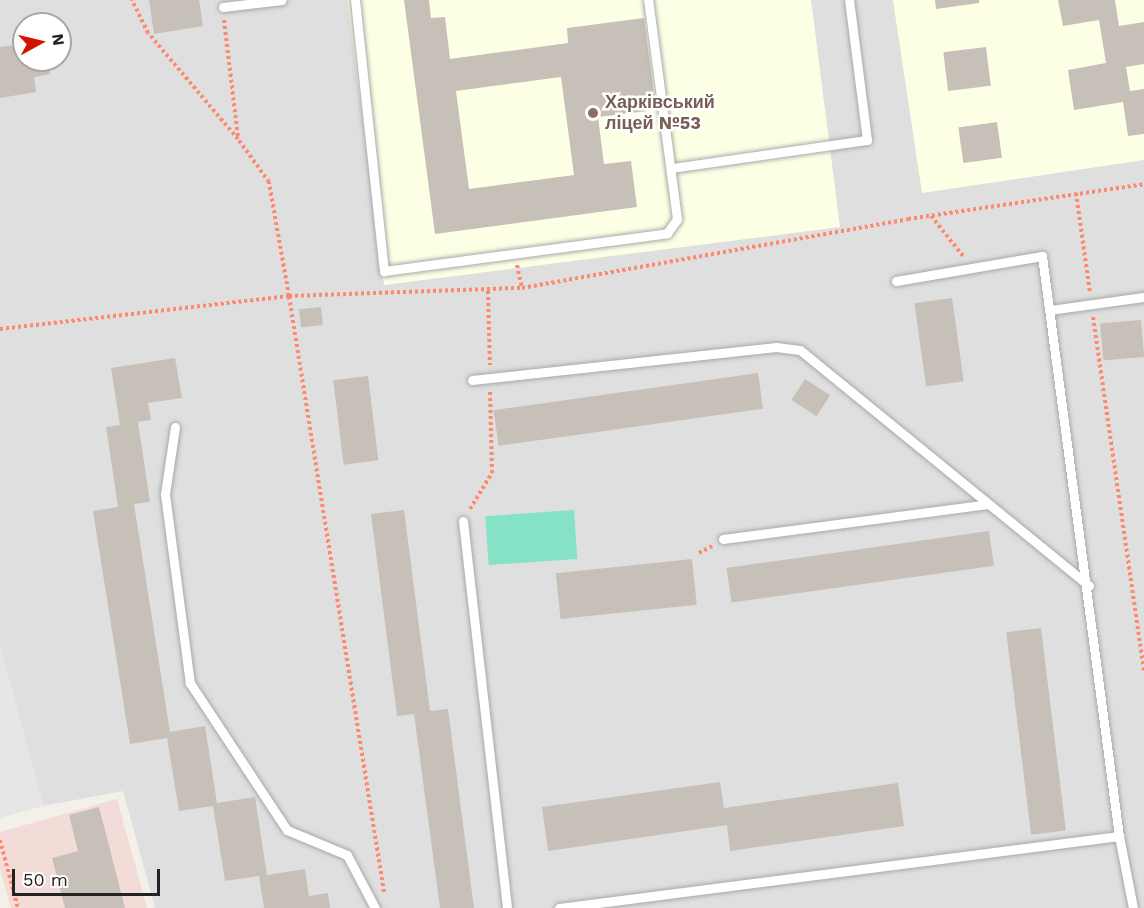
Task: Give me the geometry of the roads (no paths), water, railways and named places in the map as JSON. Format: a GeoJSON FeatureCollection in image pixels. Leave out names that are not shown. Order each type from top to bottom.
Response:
{"type":"FeatureCollection","features":[{"type":"Feature","properties":{"kind":"lane"},"geometry":{"type":"LineString","coordinates":[[223,7],[282,0]]}},
{"type":"Feature","properties":{"kind":"lane"},"geometry":{"type":"LineString","coordinates":[[355,0],[384,270],[667,233],[677,219],[648,0]]}},
{"type":"Feature","properties":{"kind":"lane"},"geometry":{"type":"LineString","coordinates":[[672,168],[867,140],[849,0]]}},
{"type":"Feature","properties":{"kind":"lane"},"geometry":{"type":"LineString","coordinates":[[896,281],[1042,256],[1089,586],[1119,836],[1133,908]]}},
{"type":"Feature","properties":{"kind":"lane"},"geometry":{"type":"LineString","coordinates":[[1050,310],[1144,297]]}},
{"type":"Feature","properties":{"kind":"lane"},"geometry":{"type":"LineString","coordinates":[[472,380],[776,347],[800,350],[1089,586]]}},
{"type":"Feature","properties":{"kind":"lane"},"geometry":{"type":"LineString","coordinates":[[175,426],[165,494],[190,683],[287,830],[347,855],[375,908]]}},
{"type":"Feature","properties":{"kind":"lane"},"geometry":{"type":"LineString","coordinates":[[723,539],[988,504]]}},
{"type":"Feature","properties":{"kind":"lane"},"geometry":{"type":"LineString","coordinates":[[462,521],[507,908]]}},
{"type":"Feature","properties":{"kind":"lane"},"geometry":{"type":"LineString","coordinates":[[559,908],[1119,836]]}},
{"type":"Feature","properties":{"kind":"place","name":"Харківський ліцей №53"},"geometry":{"type":"Point","coordinates":[593,113]}}]}
